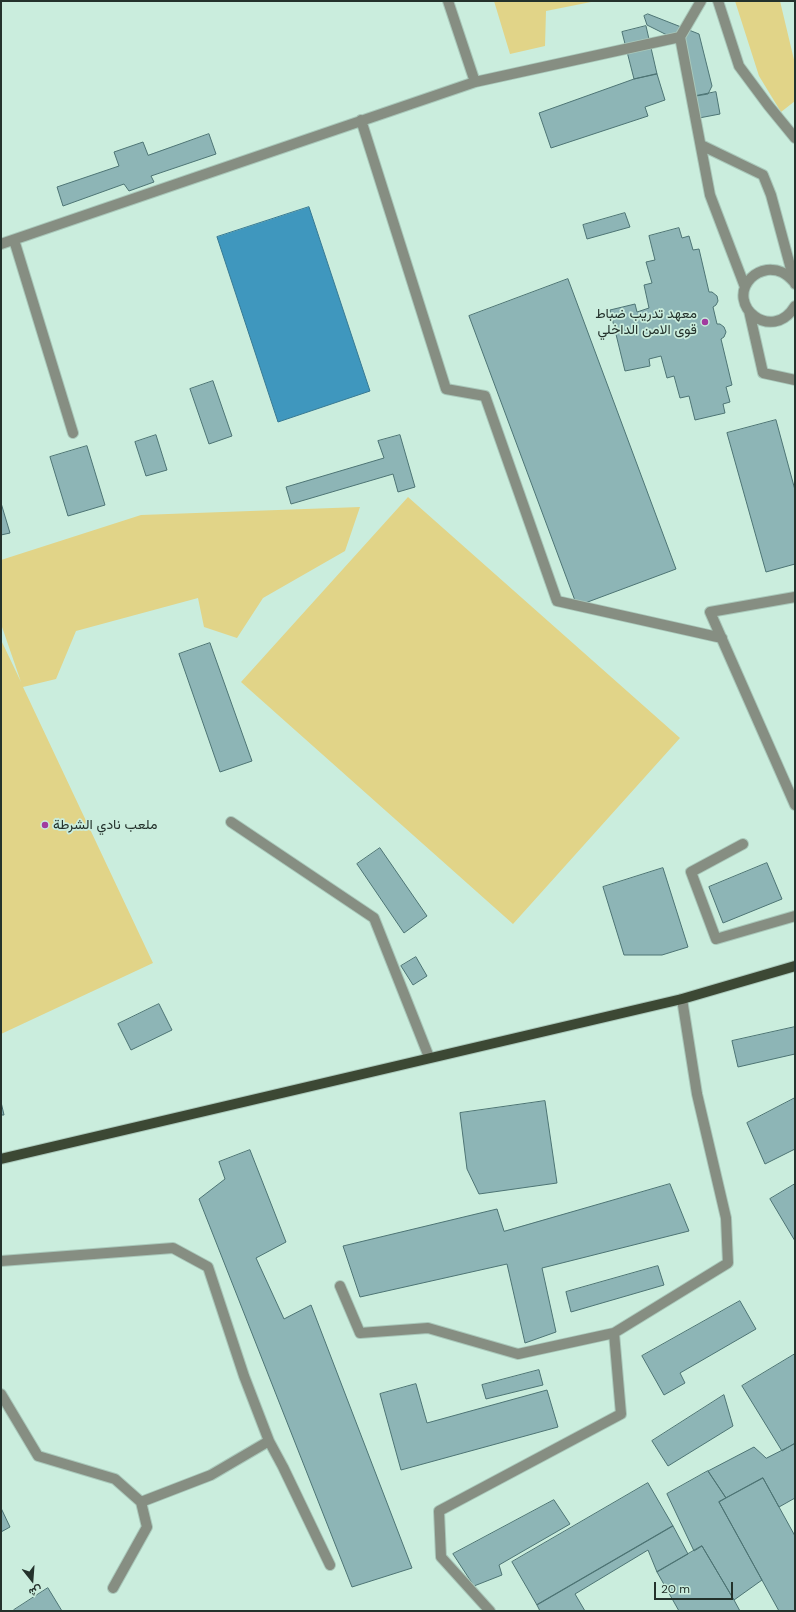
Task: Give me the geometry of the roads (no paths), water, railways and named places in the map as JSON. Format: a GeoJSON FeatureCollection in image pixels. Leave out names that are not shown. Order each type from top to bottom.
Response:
{"type":"FeatureCollection","features":[{"type":"Feature","properties":{"kind":"main road"},"geometry":{"type":"LineString","coordinates":[[1,1159],[429,1057],[682,999],[795,966]]}},
{"type":"Feature","properties":{"kind":"main road"},"geometry":{"type":"LineString","coordinates":[[754,978],[795,971]]}},
{"type":"Feature","properties":{"kind":"lane"},"geometry":{"type":"LineString","coordinates":[[448,1],[475,82]]}},
{"type":"Feature","properties":{"kind":"lane"},"geometry":{"type":"LineString","coordinates":[[701,1],[680,37],[710,195],[745,287],[745,304],[749,311],[754,317],[761,321],[777,322],[791,313],[795,306]]}},
{"type":"Feature","properties":{"kind":"lane"},"geometry":{"type":"LineString","coordinates":[[718,1],[739,66],[795,138]]}},
{"type":"Feature","properties":{"kind":"lane"},"geometry":{"type":"LineString","coordinates":[[1,244],[475,82],[680,37]]}},
{"type":"Feature","properties":{"kind":"lane"},"geometry":{"type":"LineString","coordinates":[[361,120],[446,389],[485,396],[557,601],[722,638]]}},
{"type":"Feature","properties":{"kind":"lane"},"geometry":{"type":"LineString","coordinates":[[701,145],[763,175],[771,195],[795,285]]}},
{"type":"Feature","properties":{"kind":"lane"},"geometry":{"type":"LineString","coordinates":[[14,240],[73,433]]}},
{"type":"Feature","properties":{"kind":"lane"},"geometry":{"type":"LineString","coordinates":[[745,287],[756,274],[764,270],[780,271],[788,275],[795,285]]}},
{"type":"Feature","properties":{"kind":"lane"},"geometry":{"type":"LineString","coordinates":[[749,311],[763,373],[795,380]]}},
{"type":"Feature","properties":{"kind":"lane"},"geometry":{"type":"LineString","coordinates":[[795,597],[710,612],[795,805]]}},
{"type":"Feature","properties":{"kind":"lane"},"geometry":{"type":"LineString","coordinates":[[231,822],[374,918],[429,1057]]}},
{"type":"Feature","properties":{"kind":"lane"},"geometry":{"type":"LineString","coordinates":[[743,844],[690,872],[716,939],[795,916]]}},
{"type":"Feature","properties":{"kind":"lane"},"geometry":{"type":"LineString","coordinates":[[340,1286],[360,1333],[428,1328],[518,1354],[614,1333],[728,1263],[726,1218],[697,1094],[682,999]]}},
{"type":"Feature","properties":{"kind":"lane"},"geometry":{"type":"LineString","coordinates":[[1,1261],[173,1248],[208,1267],[244,1376],[269,1441],[330,1565]]}},
{"type":"Feature","properties":{"kind":"lane"},"geometry":{"type":"LineString","coordinates":[[490,1611],[441,1557],[439,1511],[621,1414],[614,1333]]}},
{"type":"Feature","properties":{"kind":"lane"},"geometry":{"type":"LineString","coordinates":[[1,1394],[38,1456],[115,1479],[142,1502],[147,1527],[113,1588]]}},
{"type":"Feature","properties":{"kind":"lane"},"geometry":{"type":"LineString","coordinates":[[142,1502],[211,1475],[269,1441]]}},
{"type":"Feature","properties":{"kind":"water"},"geometry":{"type":"Polygon","coordinates":[[[309,207],[370,391],[278,422],[217,237],[309,207]]]}},
{"type":"Feature","properties":{"kind":"place","name":"معهد تدريب ضباط قوى الامن الداخلي"},"geometry":{"type":"Point","coordinates":[705,322]}},
{"type":"Feature","properties":{"kind":"place","name":"ملعب نادي الشرطة"},"geometry":{"type":"Point","coordinates":[45,825]}}]}
